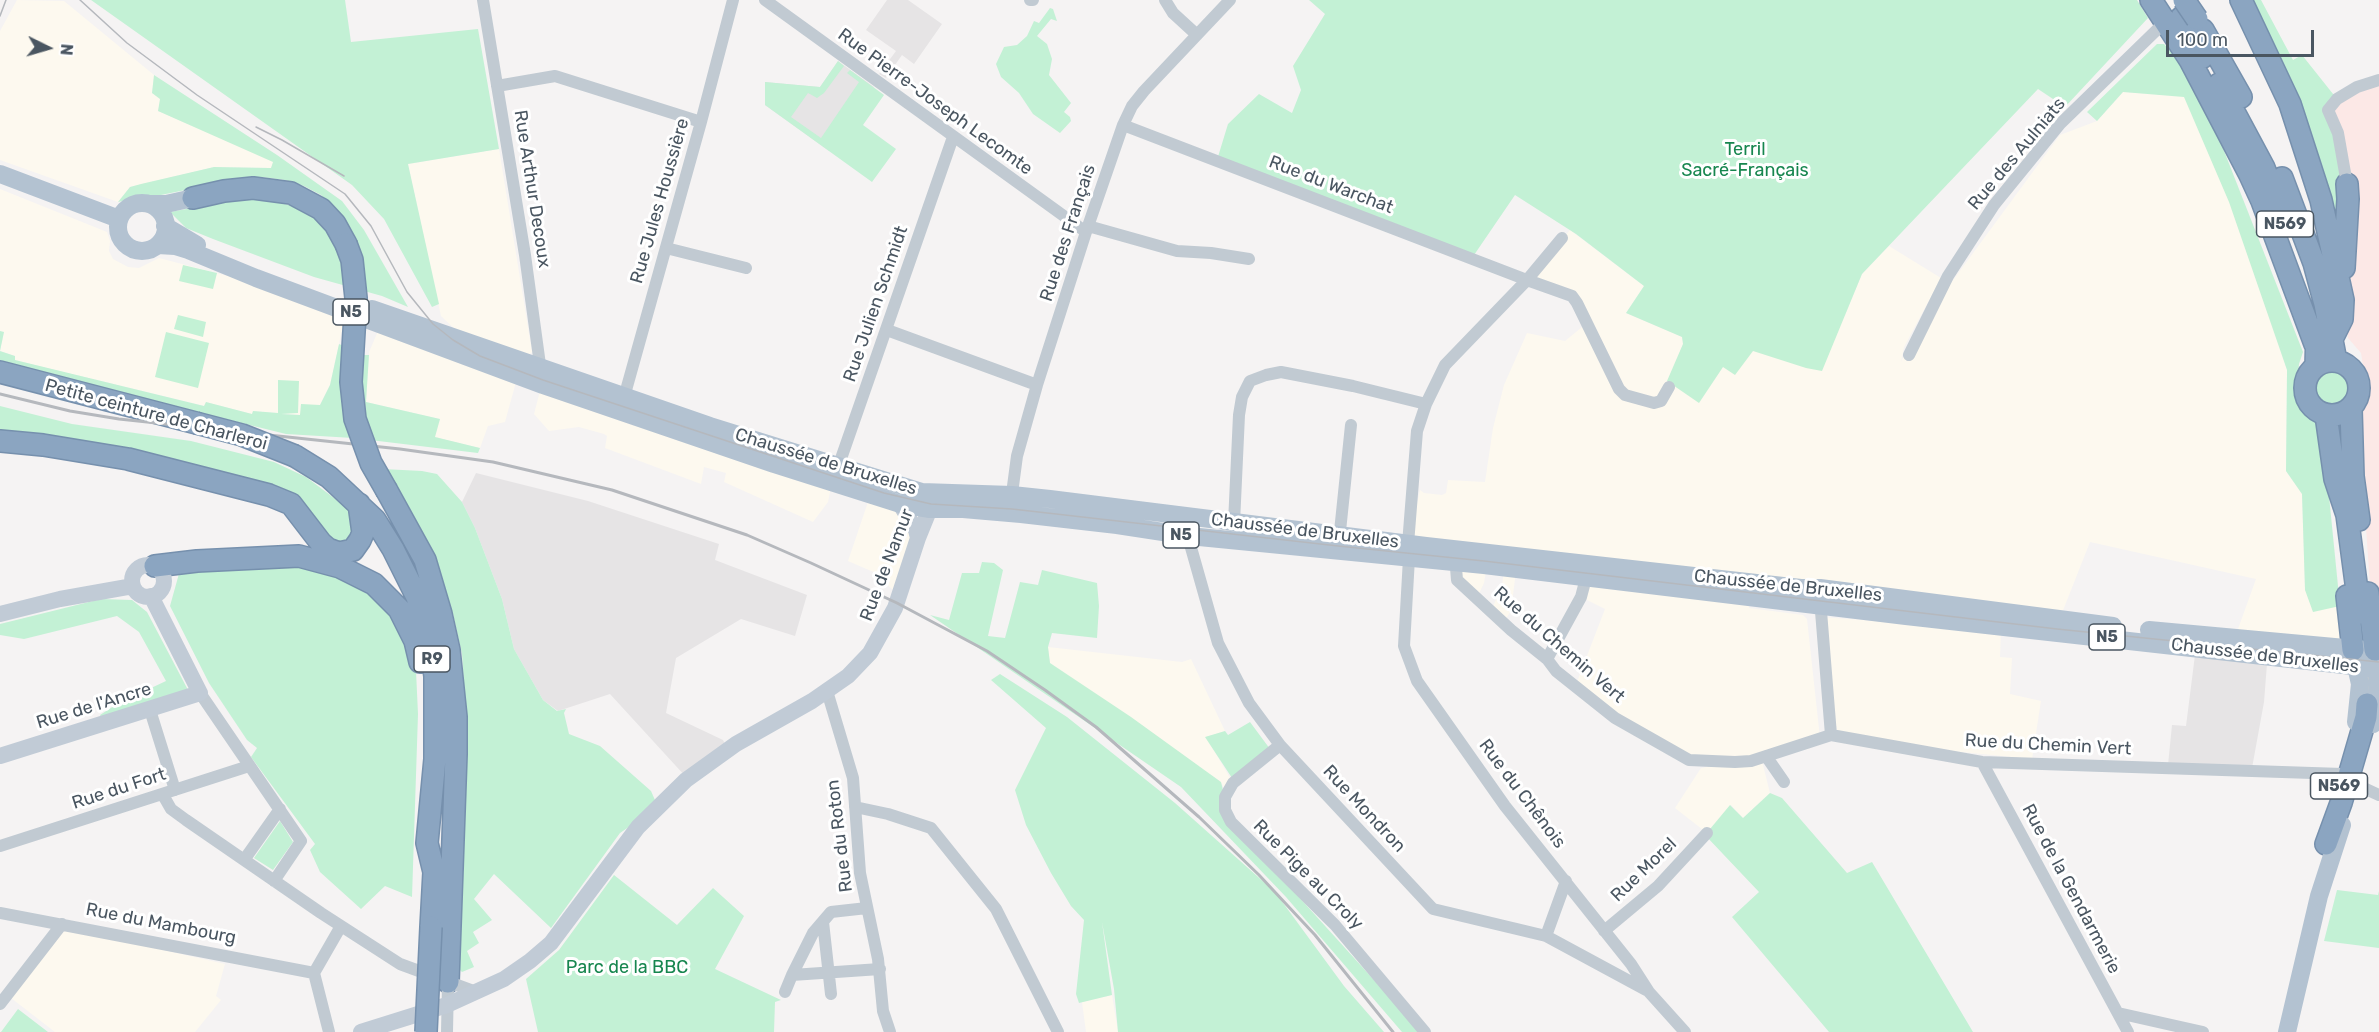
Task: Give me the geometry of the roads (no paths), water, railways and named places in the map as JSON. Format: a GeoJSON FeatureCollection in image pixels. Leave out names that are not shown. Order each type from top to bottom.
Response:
{"type":"FeatureCollection","features":[{"type":"Feature","properties":{"kind":"highway"},"geometry":{"type":"LineString","coordinates":[[2151,0],[2190,60],[2250,175],[2324,341],[2336,361]]}},
{"type":"Feature","properties":{"kind":"highway","name":"N569"},"geometry":{"type":"LineString","coordinates":[[2169,0],[2234,109],[2264,168],[2291,238],[2312,302],[2318,329],[2324,341]]}},
{"type":"Feature","properties":{"kind":"highway","name":"N569"},"geometry":{"type":"LineString","coordinates":[[2185,0],[2258,126],[2301,226],[2314,263],[2324,341]]}},
{"type":"Feature","properties":{"kind":"highway"},"geometry":{"type":"LineString","coordinates":[[2241,0],[2290,104],[2320,200],[2339,248]]}},
{"type":"Feature","properties":{"kind":"highway"},"geometry":{"type":"LineString","coordinates":[[2347,184],[2348,199],[2339,248],[2343,311],[2324,341],[2316,366],[2307,378],[2305,391],[2309,403],[2326,415],[2343,414],[2351,409]]}},
{"type":"Feature","properties":{"kind":"highway"},"geometry":{"type":"LineString","coordinates":[[193,198],[224,191],[253,188],[291,193],[321,209],[335,224],[352,260],[356,298],[351,382],[355,419],[371,463],[422,554],[449,650],[456,717],[456,765],[448,982]]}},
{"type":"Feature","properties":{"kind":"highway"},"geometry":{"type":"LineString","coordinates":[[2316,366],[2336,361],[2348,366],[2358,378],[2358,396],[2351,409],[2344,478],[2360,613]]}},
{"type":"Feature","properties":{"kind":"highway","name":"Petite ceinture de Charleroi"},"geometry":{"type":"LineString","coordinates":[[0,372],[242,435],[295,456],[329,477],[380,527],[417,597],[431,648],[435,676],[435,759],[427,843],[434,872],[426,1032]]}},
{"type":"Feature","properties":{"kind":"highway"},"geometry":{"type":"LineString","coordinates":[[2326,415],[2344,478]]}},
{"type":"Feature","properties":{"kind":"highway"},"geometry":{"type":"LineString","coordinates":[[0,441],[128,459],[270,495],[291,504],[321,543],[328,549],[339,553],[352,549],[363,533],[356,501]]}},
{"type":"Feature","properties":{"kind":"highway","name":"N569"},"geometry":{"type":"LineString","coordinates":[[2344,478],[2354,658]]}},
{"type":"Feature","properties":{"kind":"highway","name":"N569"},"geometry":{"type":"LineString","coordinates":[[2344,478],[2377,659]]}},
{"type":"Feature","properties":{"kind":"highway"},"geometry":{"type":"LineString","coordinates":[[380,527],[403,544],[432,584]]}},
{"type":"Feature","properties":{"kind":"highway"},"geometry":{"type":"LineString","coordinates":[[155,566],[208,560],[299,556],[357,573],[386,594],[408,624],[423,671],[425,791],[430,802]]}},
{"type":"Feature","properties":{"kind":"highway"},"geometry":{"type":"LineString","coordinates":[[434,872],[441,838],[452,690]]}},
{"type":"Feature","properties":{"kind":"highway"},"geometry":{"type":"LineString","coordinates":[[2330,846],[2366,717],[2367,704]]}},
{"type":"Feature","properties":{"kind":"main road"},"geometry":{"type":"LineString","coordinates":[[0,174],[119,219],[127,208],[133,205],[166,204],[193,198]]}},
{"type":"Feature","properties":{"kind":"main road","name":"Chaussée de Bruxelles"},"geometry":{"type":"LineString","coordinates":[[149,204],[160,211],[165,226],[192,243],[542,377]]}},
{"type":"Feature","properties":{"kind":"main road","name":"Chaussée de Bruxelles"},"geometry":{"type":"LineString","coordinates":[[119,219],[118,231],[127,246],[138,251],[158,244],[188,250],[256,278],[835,475],[900,504],[931,501],[963,509],[1010,504],[1191,517],[1234,523],[1339,544]]}},
{"type":"Feature","properties":{"kind":"main road"},"geometry":{"type":"LineString","coordinates":[[158,244],[164,235],[165,226]]}},
{"type":"Feature","properties":{"kind":"main road","name":"Chaussée de Bruxelles"},"geometry":{"type":"LineString","coordinates":[[835,475],[922,492],[931,501]]}},
{"type":"Feature","properties":{"kind":"main road","name":"Rue de Namur"},"geometry":{"type":"LineString","coordinates":[[361,1032],[447,1005],[504,979],[551,943],[638,827],[686,780],[736,744],[827,691],[848,676],[870,653],[883,633],[897,603],[931,501]]}},
{"type":"Feature","properties":{"kind":"main road","name":"Chaussée de Bruxelles"},"geometry":{"type":"LineString","coordinates":[[900,504],[916,530],[918,538]]}},
{"type":"Feature","properties":{"kind":"main road","name":"Chaussée de Bruxelles"},"geometry":{"type":"LineString","coordinates":[[1010,504],[1116,525],[1189,536],[1409,550],[1586,578],[1820,597],[2114,626],[2354,658],[2377,659]]}},
{"type":"Feature","properties":{"kind":"main road","name":"Chaussée de Bruxelles"},"geometry":{"type":"LineString","coordinates":[[1455,556],[1769,584],[1820,597]]}},
{"type":"Feature","properties":{"kind":"main road"},"geometry":{"type":"LineString","coordinates":[[144,565],[155,566],[162,574],[163,583],[159,592],[151,596],[142,595],[133,586],[135,571],[144,565]]}},
{"type":"Feature","properties":{"kind":"main road"},"geometry":{"type":"LineString","coordinates":[[0,614],[60,599],[133,586]]}},
{"type":"Feature","properties":{"kind":"main road"},"geometry":{"type":"LineString","coordinates":[[151,596],[200,693]]}},
{"type":"Feature","properties":{"kind":"main road","name":"N569"},"geometry":{"type":"LineString","coordinates":[[2349,779],[2360,684],[2354,658]]}},
{"type":"Feature","properties":{"kind":"main road","name":"N569"},"geometry":{"type":"LineString","coordinates":[[2287,1032],[2330,846],[2349,779],[2376,714],[2379,683],[2377,659]]}},
{"type":"Feature","properties":{"kind":"main road","name":"Rue de l'Ancre"},"geometry":{"type":"LineString","coordinates":[[0,756],[200,693]]}},
{"type":"Feature","properties":{"kind":"street","name":"Rue Arthur Decoux"},"geometry":{"type":"LineString","coordinates":[[483,0],[542,377]]}},
{"type":"Feature","properties":{"kind":"street","name":"Rue Jules Houssière"},"geometry":{"type":"LineString","coordinates":[[621,404],[733,0]]}},
{"type":"Feature","properties":{"kind":"street","name":"Rue Pierre-Joseph Lecomte"},"geometry":{"type":"LineString","coordinates":[[765,0],[953,137],[1087,229],[1177,251],[1249,259]]}},
{"type":"Feature","properties":{"kind":"street"},"geometry":{"type":"LineString","coordinates":[[1165,0],[1173,12],[1197,35]]}},
{"type":"Feature","properties":{"kind":"street","name":"Rue des Français"},"geometry":{"type":"LineString","coordinates":[[1010,504],[1017,456],[1037,385],[1087,229],[1131,106],[1230,0]]}},
{"type":"Feature","properties":{"kind":"street","name":"Rue des Aulniats"},"geometry":{"type":"LineString","coordinates":[[1909,355],[1948,276],[1994,205],[2060,124],[2185,0]]}},
{"type":"Feature","properties":{"kind":"street"},"geometry":{"type":"LineString","coordinates":[[497,86],[555,76],[701,122]]}},
{"type":"Feature","properties":{"kind":"street"},"geometry":{"type":"LineString","coordinates":[[2347,184],[2338,134],[2328,110],[2337,99],[2356,87],[2379,80]]}},
{"type":"Feature","properties":{"kind":"street","name":"Rue du Warchat"},"geometry":{"type":"LineString","coordinates":[[1123,125],[1572,296],[1578,303],[1619,389],[1625,395],[1653,404],[1661,401],[1669,387]]}},
{"type":"Feature","properties":{"kind":"street","name":"Rue Julien Schmidt"},"geometry":{"type":"LineString","coordinates":[[835,475],[953,137]]}},
{"type":"Feature","properties":{"kind":"street"},"geometry":{"type":"LineString","coordinates":[[1409,550],[1417,431],[1426,404],[1445,365],[1527,280],[1562,238]]}},
{"type":"Feature","properties":{"kind":"street"},"geometry":{"type":"LineString","coordinates":[[666,248],[746,268]]}},
{"type":"Feature","properties":{"kind":"street"},"geometry":{"type":"LineString","coordinates":[[886,330],[1037,385]]}},
{"type":"Feature","properties":{"kind":"street"},"geometry":{"type":"LineString","coordinates":[[1234,523],[1239,415],[1242,397],[1250,381],[1281,372],[1353,386],[1426,404]]}},
{"type":"Feature","properties":{"kind":"street"},"geometry":{"type":"LineString","coordinates":[[1339,544],[1351,425]]}},
{"type":"Feature","properties":{"kind":"street","name":"Rue Mondron"},"geometry":{"type":"LineString","coordinates":[[1191,517],[1189,536],[1218,643],[1249,703],[1280,746],[1433,909],[1546,936],[1649,992]]}},
{"type":"Feature","properties":{"kind":"street","name":"Rue du Chênois"},"geometry":{"type":"LineString","coordinates":[[1409,550],[1404,646],[1417,681],[1505,806],[1566,881],[1649,992],[1685,1032]]}},
{"type":"Feature","properties":{"kind":"street","name":"Rue du Chemin Vert"},"geometry":{"type":"LineString","coordinates":[[1455,556],[1458,580],[1511,630],[1547,659],[1556,670],[1615,718],[1689,760],[1735,762],[1766,756],[1831,735],[1982,762],[2349,779]]}},
{"type":"Feature","properties":{"kind":"street"},"geometry":{"type":"LineString","coordinates":[[1547,659],[1581,597],[1586,578]]}},
{"type":"Feature","properties":{"kind":"street"},"geometry":{"type":"LineString","coordinates":[[1820,597],[1831,735]]}},
{"type":"Feature","properties":{"kind":"street","name":"Rue du Roton"},"geometry":{"type":"LineString","coordinates":[[827,691],[853,778],[860,873],[880,969],[883,1011],[890,1032]]}},
{"type":"Feature","properties":{"kind":"street"},"geometry":{"type":"LineString","coordinates":[[200,693],[301,841],[274,881]]}},
{"type":"Feature","properties":{"kind":"street"},"geometry":{"type":"LineString","coordinates":[[150,710],[175,790]]}},
{"type":"Feature","properties":{"kind":"street","name":"Rue Pige au Croly"},"geometry":{"type":"LineString","coordinates":[[1280,746],[1233,783],[1225,797],[1225,810],[1231,822],[1335,925],[1425,1032]]}},
{"type":"Feature","properties":{"kind":"street"},"geometry":{"type":"LineString","coordinates":[[1766,756],[1784,782]]}},
{"type":"Feature","properties":{"kind":"street","name":"Rue de la Gendarmerie"},"geometry":{"type":"LineString","coordinates":[[1982,762],[2128,1032]]}},
{"type":"Feature","properties":{"kind":"street","name":"Rue du Fort"},"geometry":{"type":"LineString","coordinates":[[0,846],[249,766]]}},
{"type":"Feature","properties":{"kind":"street"},"geometry":{"type":"LineString","coordinates":[[2349,779],[2379,795]]}},
{"type":"Feature","properties":{"kind":"street"},"geometry":{"type":"LineString","coordinates":[[163,795],[171,809],[274,881],[400,964],[476,992]]}},
{"type":"Feature","properties":{"kind":"street"},"geometry":{"type":"LineString","coordinates":[[855,807],[888,814],[931,828],[996,909],[1058,1032]]}},
{"type":"Feature","properties":{"kind":"street"},"geometry":{"type":"LineString","coordinates":[[244,860],[280,809]]}},
{"type":"Feature","properties":{"kind":"street","name":"Rue Morel"},"geometry":{"type":"LineString","coordinates":[[1604,931],[1658,886],[1707,833]]}},
{"type":"Feature","properties":{"kind":"street"},"geometry":{"type":"LineString","coordinates":[[1546,936],[1566,881]]}},
{"type":"Feature","properties":{"kind":"street","name":"Rue du Roton"},"geometry":{"type":"LineString","coordinates":[[823,922],[831,912],[867,908]]}},
{"type":"Feature","properties":{"kind":"street","name":"Rue du Mambourg"},"geometry":{"type":"LineString","coordinates":[[0,913],[314,973]]}},
{"type":"Feature","properties":{"kind":"street"},"geometry":{"type":"LineString","coordinates":[[823,922],[831,994]]}},
{"type":"Feature","properties":{"kind":"street"},"geometry":{"type":"LineString","coordinates":[[785,992],[813,933],[823,922]]}},
{"type":"Feature","properties":{"kind":"street"},"geometry":{"type":"LineString","coordinates":[[0,1004],[62,924]]}},
{"type":"Feature","properties":{"kind":"street"},"geometry":{"type":"LineString","coordinates":[[329,1032],[314,973],[341,926]]}},
{"type":"Feature","properties":{"kind":"street"},"geometry":{"type":"LineString","coordinates":[[792,975],[880,969]]}},
{"type":"Feature","properties":{"kind":"street"},"geometry":{"type":"LineString","coordinates":[[447,1032],[448,982]]}},
{"type":"Feature","properties":{"kind":"street"},"geometry":{"type":"LineString","coordinates":[[2118,1013],[2203,1032]]}},
{"type":"Feature","properties":{"kind":"tunnel"},"geometry":{"type":"LineString","coordinates":[[2360,613],[2368,669],[2367,704]]}},
{"type":"Feature","properties":{"kind":"tram line"},"geometry":{"type":"LineString","coordinates":[[0,16],[6,0]]}},
{"type":"Feature","properties":{"kind":"tram line"},"geometry":{"type":"LineString","coordinates":[[80,0],[127,43],[197,95],[345,194],[371,226],[407,292],[433,324],[453,340],[480,356],[543,380],[884,493],[931,504],[1012,509],[1484,561],[2057,629],[2379,662]]}},
{"type":"Feature","properties":{"kind":"tram line"},"geometry":{"type":"LineString","coordinates":[[256,127],[344,176]]}},
{"type":"Feature","properties":{"kind":"railway"},"geometry":{"type":"LineString","coordinates":[[0,394],[70,411],[119,419],[400,449],[493,462],[612,490],[747,535],[811,563],[897,603],[987,651],[1096,727],[1199,817],[1259,875],[1315,935],[1393,1032]]}},
{"type":"Feature","properties":{"kind":"park label","name":"Terril Sacré-Français"},"geometry":{"type":"Point","coordinates":[1745,160]}},
{"type":"Feature","properties":{"kind":"park label","name":"Parc de la BBC"},"geometry":{"type":"Point","coordinates":[627,968]}}]}
